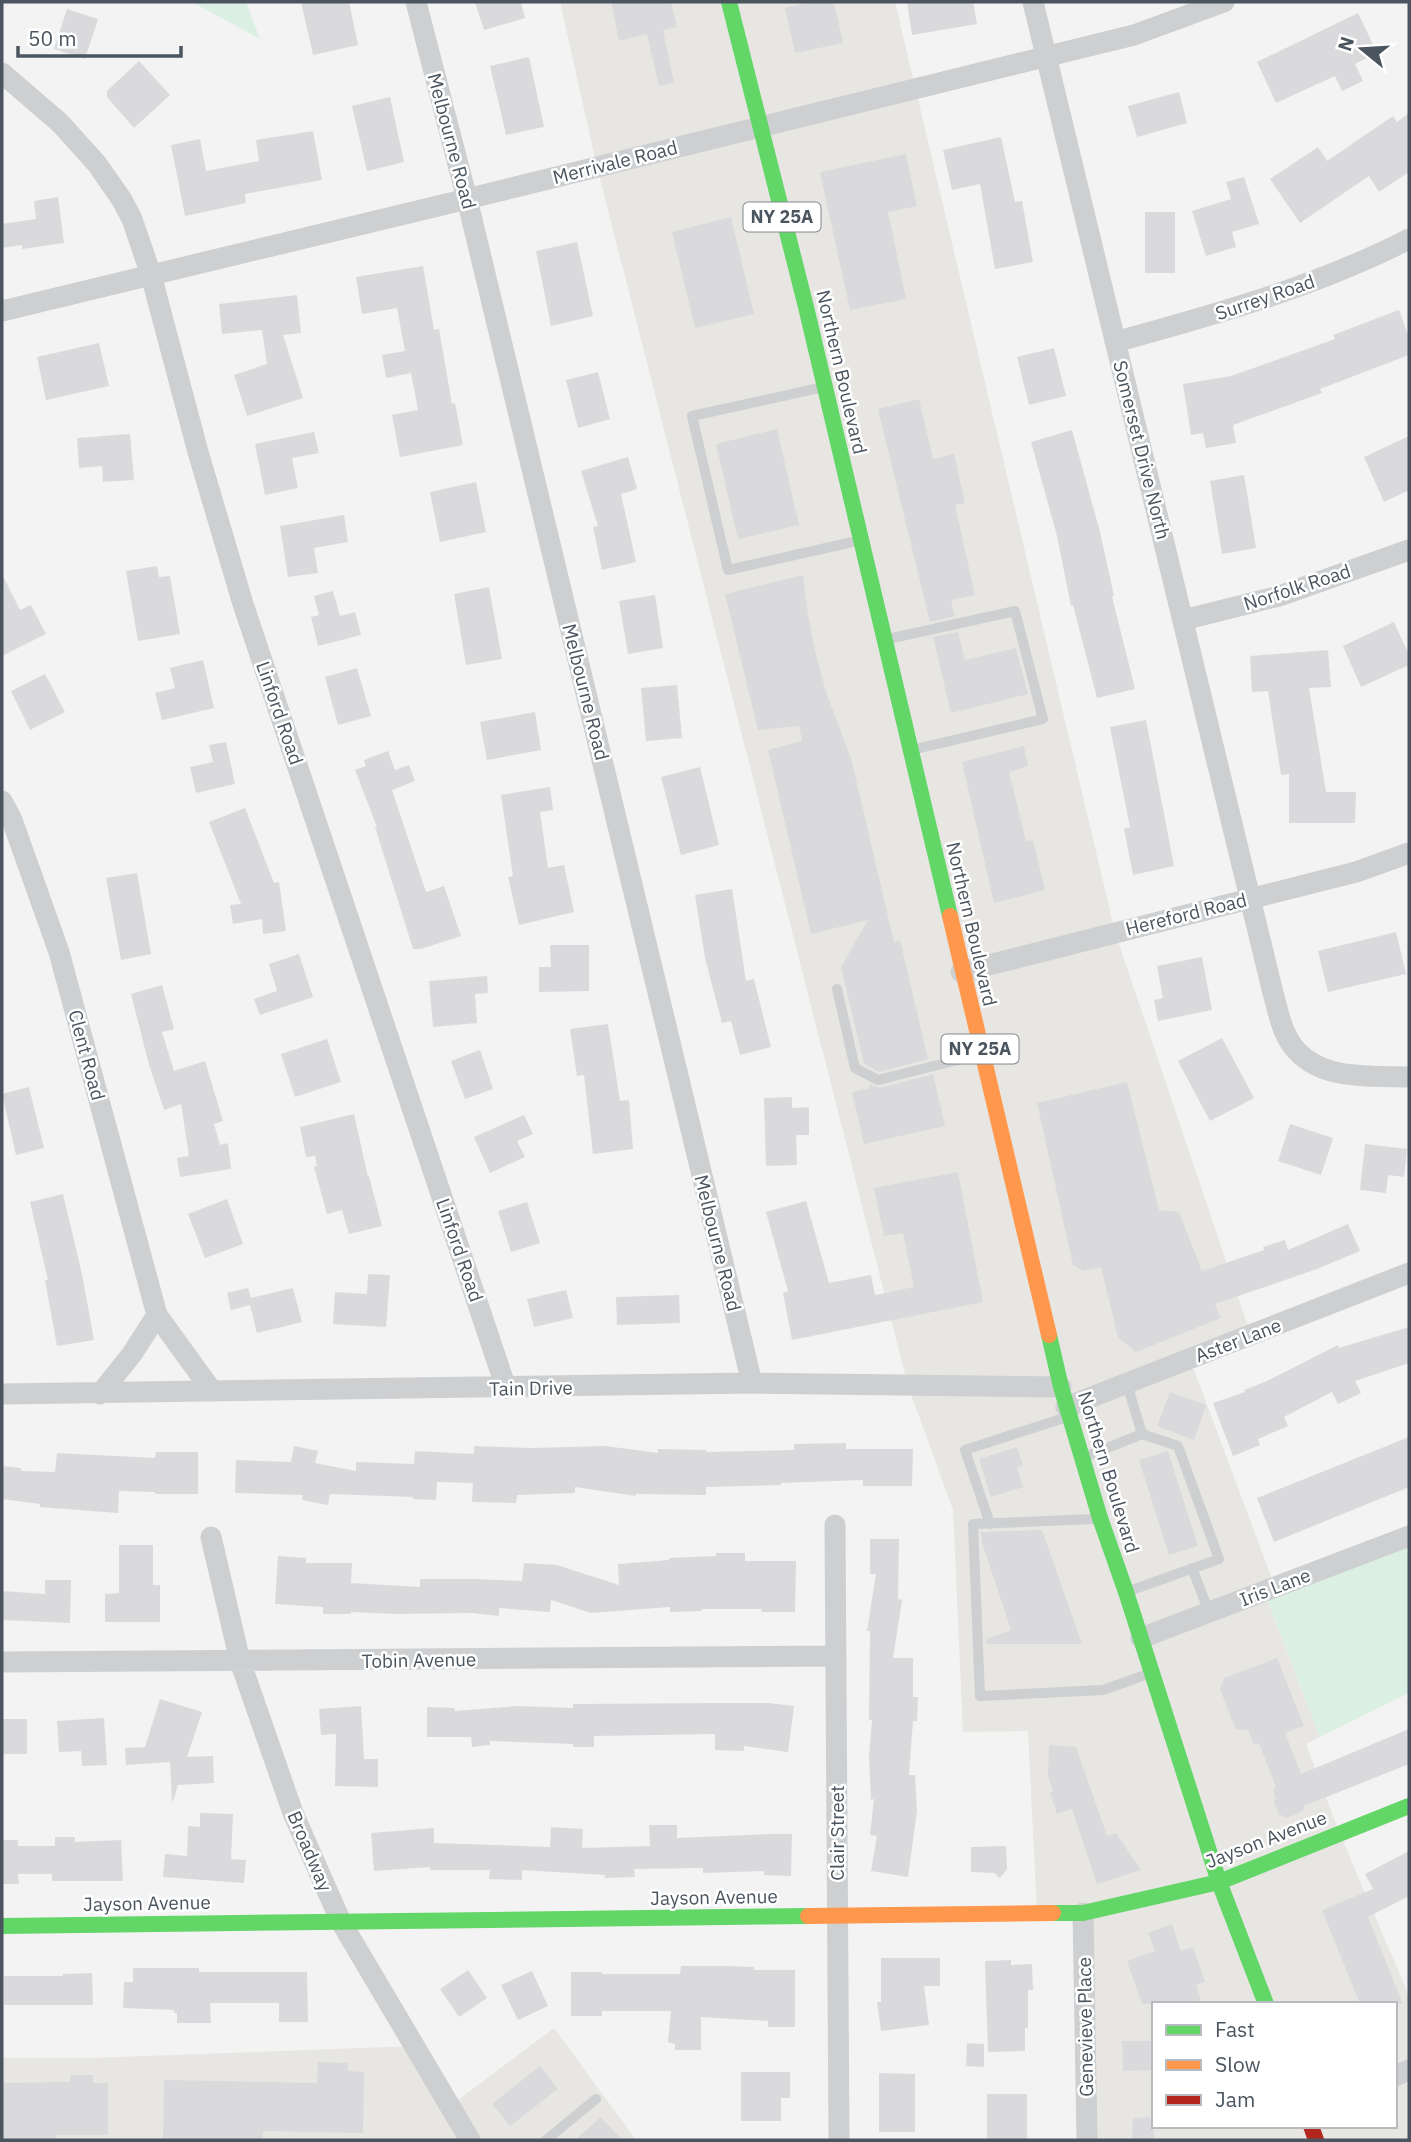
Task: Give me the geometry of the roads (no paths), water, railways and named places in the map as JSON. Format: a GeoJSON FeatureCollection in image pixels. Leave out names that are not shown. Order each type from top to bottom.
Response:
{"type":"FeatureCollection","features":[{"type":"Feature","properties":{"kind":"main road","name":"Northern Boulevard"},"geometry":{"type":"LineString","coordinates":[[729,2],[824,387],[1065,1403],[1219,1882],[1265,2002]]}},
{"type":"Feature","properties":{"kind":"main road","name":"Jayson Avenue"},"geometry":{"type":"LineString","coordinates":[[2,1926],[1083,1913],[1219,1882],[1409,1806]]}},
{"type":"Feature","properties":{"kind":"street","name":"Melbourne Road"},"geometry":{"type":"LineString","coordinates":[[416,2],[467,200],[752,1383]]}},
{"type":"Feature","properties":{"kind":"street","name":"Somerset Drive North"},"geometry":{"type":"LineString","coordinates":[[1033,2],[1273,993],[1285,1032],[1291,1044],[1306,1060],[1332,1072],[1409,1077]]}},
{"type":"Feature","properties":{"kind":"street","name":"Merrivale Road"},"geometry":{"type":"LineString","coordinates":[[2,311],[467,200],[1134,35],[1224,2]]}},
{"type":"Feature","properties":{"kind":"street","name":"Linford Road"},"geometry":{"type":"LineString","coordinates":[[2,73],[60,123],[97,164],[132,219],[151,275],[198,452],[243,604],[506,1388]]}},
{"type":"Feature","properties":{"kind":"street","name":"Surrey Road"},"geometry":{"type":"LineString","coordinates":[[1115,342],[1237,308],[1326,276],[1409,239]]}},
{"type":"Feature","properties":{"kind":"street","name":"Norfolk Road"},"geometry":{"type":"LineString","coordinates":[[1183,620],[1279,596],[1409,550]]}},
{"type":"Feature","properties":{"kind":"street","name":"Clent Road"},"geometry":{"type":"LineString","coordinates":[[2,801],[12,820],[60,952],[157,1315],[212,1391]]}},
{"type":"Feature","properties":{"kind":"street","name":"Hereford Road"},"geometry":{"type":"LineString","coordinates":[[961,972],[1356,872],[1409,853]]}},
{"type":"Feature","properties":{"kind":"street","name":"Aster Lane"},"geometry":{"type":"LineString","coordinates":[[1065,1403],[1127,1384],[1409,1273]]}},
{"type":"Feature","properties":{"kind":"street"},"geometry":{"type":"LineString","coordinates":[[100,1394],[132,1354],[157,1315]]}},
{"type":"Feature","properties":{"kind":"street","name":"Tain Drive"},"geometry":{"type":"LineString","coordinates":[[2,1394],[752,1383],[1065,1403]]}},
{"type":"Feature","properties":{"kind":"street","name":"Clair Street"},"geometry":{"type":"LineString","coordinates":[[835,1525],[839,2140]]}},
{"type":"Feature","properties":{"kind":"street","name":"Iris Lane"},"geometry":{"type":"LineString","coordinates":[[1141,1638],[1409,1536]]}},
{"type":"Feature","properties":{"kind":"street","name":"Broadway"},"geometry":{"type":"LineString","coordinates":[[211,1537],[240,1661],[293,1813],[341,1922],[470,2140]]}},
{"type":"Feature","properties":{"kind":"street","name":"Tobin Avenue"},"geometry":{"type":"LineString","coordinates":[[2,1662],[836,1656]]}},
{"type":"Feature","properties":{"kind":"street","name":"Genevieve Place"},"geometry":{"type":"LineString","coordinates":[[1083,1913],[1087,2140]]}},
{"type":"Feature","properties":{"kind":"lane"},"geometry":{"type":"LineString","coordinates":[[824,387],[692,416],[724,557],[728,570],[860,540]]}},
{"type":"Feature","properties":{"kind":"lane"},"geometry":{"type":"LineString","coordinates":[[884,640],[1015,611],[1043,719],[909,750]]}},
{"type":"Feature","properties":{"kind":"lane"},"geometry":{"type":"LineString","coordinates":[[836,989],[855,1068],[878,1080],[981,1054]]}},
{"type":"Feature","properties":{"kind":"lane"},"geometry":{"type":"LineString","coordinates":[[1127,1384],[1142,1434]]}},
{"type":"Feature","properties":{"kind":"lane"},"geometry":{"type":"LineString","coordinates":[[990,1524],[965,1450],[1065,1403]]}},
{"type":"Feature","properties":{"kind":"lane"},"geometry":{"type":"LineString","coordinates":[[1082,1458],[1142,1434],[1178,1446],[1219,1559],[1126,1592]]}},
{"type":"Feature","properties":{"kind":"lane"},"geometry":{"type":"LineString","coordinates":[[1100,1518],[973,1524],[980,1696],[1103,1690],[1151,1673]]}},
{"type":"Feature","properties":{"kind":"lane"},"geometry":{"type":"LineString","coordinates":[[1192,1569],[1209,1612]]}},
{"type":"Feature","properties":{"kind":"lane"},"geometry":{"type":"LineString","coordinates":[[546,2140],[596,2099]]}}]}
